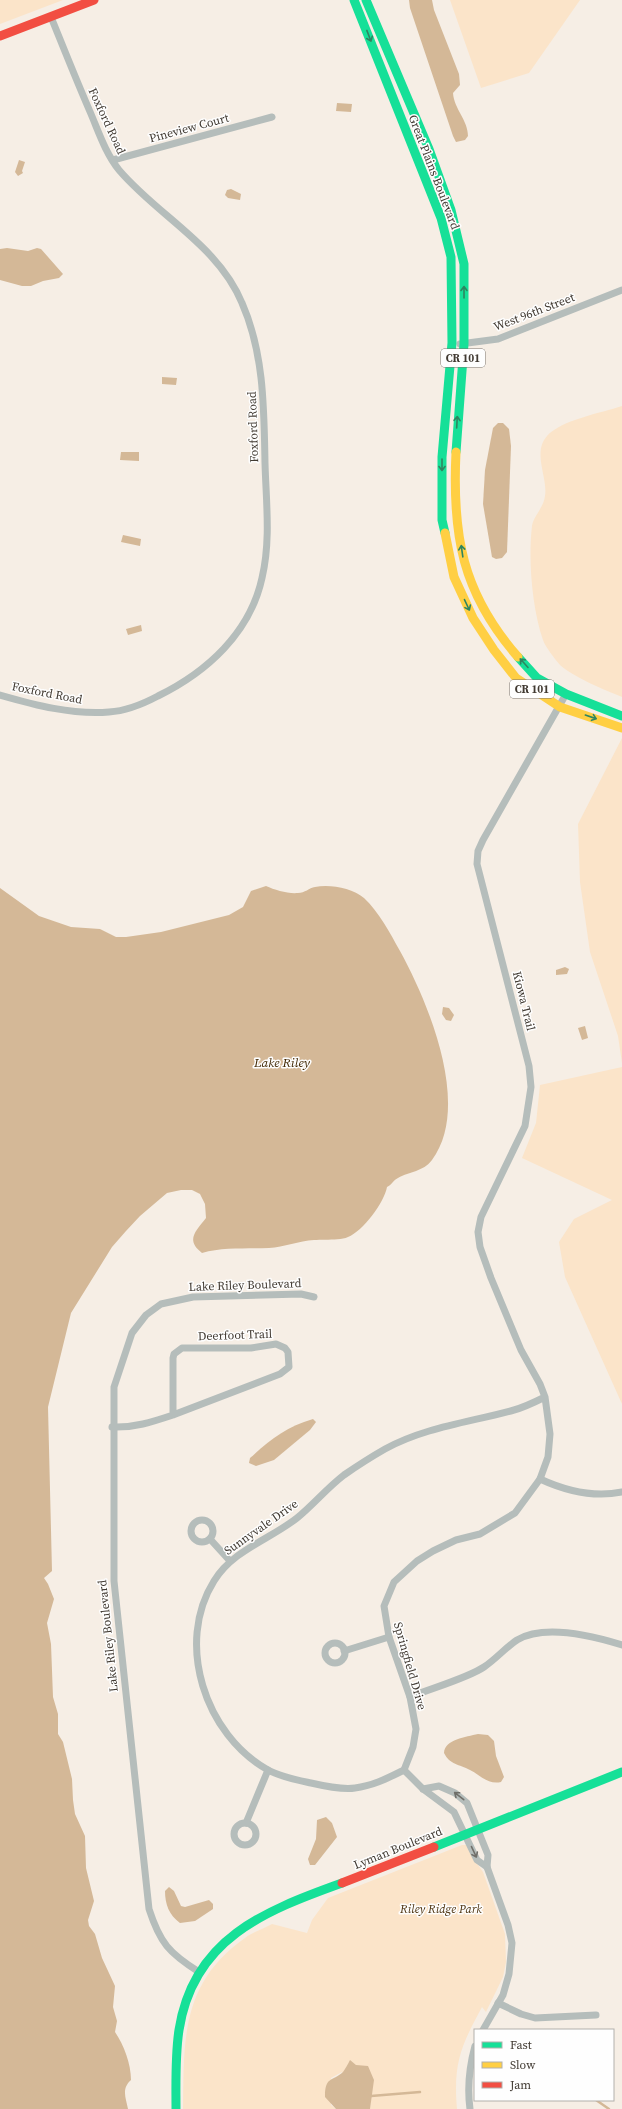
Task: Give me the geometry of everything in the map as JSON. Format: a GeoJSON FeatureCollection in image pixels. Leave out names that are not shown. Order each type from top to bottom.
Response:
{"type":"FeatureCollection","features":[{"type":"Feature","properties":{"kind":"main road"},"geometry":{"type":"LineString","coordinates":[[0,36],[94,0]]}},
{"type":"Feature","properties":{"kind":"main road","name":"Great Plains Boulevard"},"geometry":{"type":"LineString","coordinates":[[354,0],[441,218],[452,257],[452,343],[442,457],[442,514],[454,577],[473,618],[494,650],[516,678],[560,707],[622,728]]}},
{"type":"Feature","properties":{"kind":"main road","name":"Great Plains Boulevard"},"geometry":{"type":"LineString","coordinates":[[366,0],[429,149],[451,210],[464,264],[464,344],[458,406],[454,496],[462,558],[480,605],[505,642],[537,678],[566,694],[622,716]]}},
{"type":"Feature","properties":{"kind":"main road","name":"Lyman Boulevard"},"geometry":{"type":"LineString","coordinates":[[200,1972],[208,1958],[228,1938],[249,1922],[272,1910],[622,1772]]}},
{"type":"Feature","properties":{"kind":"main road"},"geometry":{"type":"LineString","coordinates":[[176,2109],[177,2032],[186,1999],[200,1972]]}},
{"type":"Feature","properties":{"kind":"street","name":"Foxford Road"},"geometry":{"type":"LineString","coordinates":[[0,695],[32,704],[78,712],[110,712],[140,706],[188,680],[212,662],[232,641],[245,619],[262,581],[268,550],[264,420],[260,364],[253,329],[241,300],[219,264],[181,227],[143,196],[117,168],[103,142],[51,16]]}},
{"type":"Feature","properties":{"kind":"street","name":"Pineview Court"},"geometry":{"type":"LineString","coordinates":[[113,160],[272,117]]}},
{"type":"Feature","properties":{"kind":"street","name":"West 96th Street"},"geometry":{"type":"LineString","coordinates":[[452,343],[464,344],[498,339],[622,290]]}},
{"type":"Feature","properties":{"kind":"street","name":"Kiowa Trail"},"geometry":{"type":"LineString","coordinates":[[510,1322],[491,1278],[480,1247],[478,1232],[481,1217],[525,1126],[531,1087],[529,1066],[479,874],[478,852],[505,800],[560,707],[566,694]]}},
{"type":"Feature","properties":{"kind":"street","name":"Lake Riley Boulevard"},"geometry":{"type":"LineString","coordinates":[[200,1972],[176,1955],[161,1941],[149,1909],[114,1581],[112,1427],[114,1387],[132,1333],[146,1315],[161,1304],[197,1297],[301,1294],[314,1297]]}},
{"type":"Feature","properties":{"kind":"street","name":"Springfield Drive"},"geometry":{"type":"LineString","coordinates":[[404,1770],[413,1747],[416,1729],[410,1697],[389,1637],[384,1606],[394,1582],[417,1561],[433,1551],[456,1540],[480,1534],[515,1513],[540,1479],[548,1457],[550,1434],[545,1397],[540,1384],[521,1350],[510,1322]]}},
{"type":"Feature","properties":{"kind":"street","name":"Deerfoot Trail"},"geometry":{"type":"LineString","coordinates":[[112,1427],[140,1426],[173,1415],[280,1374],[289,1367],[288,1352],[285,1348],[276,1344],[251,1348],[182,1348],[174,1354],[173,1358],[173,1415]]}},
{"type":"Feature","properties":{"kind":"street","name":"Sunnyvale Drive"},"geometry":{"type":"LineString","coordinates":[[404,1770],[371,1786],[353,1789],[323,1786],[284,1776],[268,1770],[238,1745],[223,1727],[208,1699],[198,1675],[195,1638],[200,1613],[213,1581],[230,1561],[240,1553],[297,1518],[344,1476],[386,1449],[450,1424],[516,1410],[545,1397]]}},
{"type":"Feature","properties":{"kind":"street"},"geometry":{"type":"LineString","coordinates":[[540,1479],[573,1492],[593,1495],[622,1492]]}},
{"type":"Feature","properties":{"kind":"street"},"geometry":{"type":"LineString","coordinates":[[210,1539],[230,1561]]}},
{"type":"Feature","properties":{"kind":"street"},"geometry":{"type":"LineString","coordinates":[[410,1697],[483,1668],[518,1640],[530,1634],[546,1632],[569,1634],[603,1639],[622,1645]]}},
{"type":"Feature","properties":{"kind":"street"},"geometry":{"type":"LineString","coordinates":[[344,1651],[389,1637]]}},
{"type":"Feature","properties":{"kind":"street"},"geometry":{"type":"LineString","coordinates":[[246,1823],[268,1770]]}},
{"type":"Feature","properties":{"kind":"street"},"geometry":{"type":"LineString","coordinates":[[404,1770],[423,1789],[454,1812],[478,1860],[487,1867]]}},
{"type":"Feature","properties":{"kind":"street"},"geometry":{"type":"LineString","coordinates":[[423,1789],[439,1786],[455,1793],[467,1803],[488,1855],[487,1867],[508,1925],[512,1943],[509,1974],[498,2003],[484,2029]]}},
{"type":"Feature","properties":{"kind":"street"},"geometry":{"type":"LineString","coordinates":[[498,2003],[521,2014],[535,2018],[596,2015]]}},
{"type":"Feature","properties":{"kind":"street"},"geometry":{"type":"LineString","coordinates":[[470,2109],[468,2091],[469,2070],[474,2050]]}},
{"type":"Feature","properties":{"kind":"green space"},"geometry":{"type":"Polygon","coordinates":[[[0,0],[63,0],[0,24],[0,0]]]}},
{"type":"Feature","properties":{"kind":"green space"},"geometry":{"type":"Polygon","coordinates":[[[450,0],[580,0],[529,73],[481,88],[450,0]]]}},
{"type":"Feature","properties":{"kind":"green space"},"geometry":{"type":"Polygon","coordinates":[[[622,406],[622,697],[590,683],[566,670],[548,650],[543,640],[536,613],[530,553],[532,526],[534,519],[543,504],[545,496],[541,450],[547,436],[553,430],[571,421],[622,406]]]}},
{"type":"Feature","properties":{"kind":"green space"},"geometry":{"type":"Polygon","coordinates":[[[622,738],[622,1063],[618,1036],[590,952],[580,882],[578,824],[622,738]]]}},
{"type":"Feature","properties":{"kind":"green space"},"geometry":{"type":"Polygon","coordinates":[[[622,1067],[622,1404],[565,1277],[559,1242],[574,1219],[612,1200],[522,1158],[536,1123],[540,1085],[622,1067]]]}},
{"type":"Feature","properties":{"kind":"green space","name":"Riley Ridge Park"},"geometry":{"type":"Polygon","coordinates":[[[462,1845],[466,1845],[470,1849],[483,1872],[505,1934],[506,1962],[503,1977],[486,2012],[482,2007],[460,2055],[456,2079],[457,2109],[370,2109],[371,2096],[342,2072],[331,2078],[331,2105],[336,2109],[183,2109],[184,2059],[190,2014],[198,1993],[208,1974],[224,1955],[248,1936],[272,1924],[307,1933],[312,1920],[328,1898],[462,1845]]]}},
{"type":"Feature","properties":{"kind":"water"},"geometry":{"type":"Polygon","coordinates":[[[409,0],[432,0],[434,10],[459,74],[460,85],[453,93],[456,104],[466,125],[468,136],[465,140],[456,142],[453,136],[410,8],[409,0]]]}},
{"type":"Feature","properties":{"kind":"water"},"geometry":{"type":"Polygon","coordinates":[[[337,103],[352,104],[351,112],[336,111],[337,103]]]}},
{"type":"Feature","properties":{"kind":"water"},"geometry":{"type":"Polygon","coordinates":[[[19,160],[25,162],[22,171],[23,173],[18,176],[15,172],[19,160]]]}},
{"type":"Feature","properties":{"kind":"water"},"geometry":{"type":"Polygon","coordinates":[[[231,189],[241,194],[240,200],[228,198],[225,195],[227,190],[231,189]]]}},
{"type":"Feature","properties":{"kind":"water"},"geometry":{"type":"Polygon","coordinates":[[[7,248],[28,251],[37,248],[41,249],[63,274],[59,278],[43,281],[31,286],[22,286],[0,280],[0,249],[7,248]]]}},
{"type":"Feature","properties":{"kind":"water"},"geometry":{"type":"Polygon","coordinates":[[[162,377],[177,378],[176,385],[162,384],[162,377]]]}},
{"type":"Feature","properties":{"kind":"water"},"geometry":{"type":"Polygon","coordinates":[[[498,423],[503,423],[509,429],[511,446],[507,552],[502,558],[496,559],[492,557],[483,504],[485,470],[493,428],[498,423]]]}},
{"type":"Feature","properties":{"kind":"water"},"geometry":{"type":"Polygon","coordinates":[[[121,452],[139,452],[139,461],[120,460],[121,452]]]}},
{"type":"Feature","properties":{"kind":"water"},"geometry":{"type":"Polygon","coordinates":[[[123,535],[141,539],[140,546],[121,542],[123,535]]]}},
{"type":"Feature","properties":{"kind":"water"},"geometry":{"type":"Polygon","coordinates":[[[141,625],[142,631],[128,635],[126,629],[141,625]]]}},
{"type":"Feature","properties":{"kind":"water","name":"Lake Riley"},"geometry":{"type":"Polygon","coordinates":[[[266,886],[290,893],[300,893],[321,886],[347,889],[364,898],[379,916],[411,972],[433,1025],[442,1054],[447,1084],[448,1112],[443,1138],[432,1160],[425,1167],[395,1180],[387,1187],[382,1201],[372,1216],[354,1234],[344,1238],[308,1241],[269,1248],[226,1249],[202,1253],[194,1244],[193,1240],[196,1231],[206,1218],[205,1204],[200,1194],[192,1190],[181,1190],[167,1193],[140,1216],[112,1247],[71,1313],[48,1407],[52,1571],[44,1578],[54,1599],[47,1623],[51,1644],[53,1697],[58,1714],[58,1734],[63,1742],[72,1779],[75,1814],[85,1836],[86,1868],[94,1901],[88,1920],[89,1926],[95,1934],[102,1958],[115,1986],[113,2007],[117,2021],[115,2032],[126,2055],[130,2068],[131,2080],[125,2090],[128,2109],[0,2109],[0,888],[39,916],[71,927],[100,929],[116,937],[126,937],[161,932],[229,915],[243,907],[251,891],[266,886]]]}},
{"type":"Feature","properties":{"kind":"water"},"geometry":{"type":"Polygon","coordinates":[[[565,967],[569,969],[567,974],[556,975],[556,970],[565,967]]]}},
{"type":"Feature","properties":{"kind":"water"},"geometry":{"type":"Polygon","coordinates":[[[443,1007],[449,1008],[454,1015],[451,1021],[446,1020],[442,1014],[443,1007]]]}},
{"type":"Feature","properties":{"kind":"water"},"geometry":{"type":"Polygon","coordinates":[[[585,1026],[588,1038],[582,1040],[578,1028],[585,1026]]]}},
{"type":"Feature","properties":{"kind":"water"},"geometry":{"type":"Polygon","coordinates":[[[313,1419],[316,1422],[310,1430],[274,1460],[256,1466],[249,1463],[250,1458],[279,1434],[303,1422],[313,1419]]]}},
{"type":"Feature","properties":{"kind":"water"},"geometry":{"type":"Polygon","coordinates":[[[478,1734],[488,1735],[494,1741],[496,1756],[504,1777],[501,1782],[496,1783],[484,1779],[470,1770],[452,1762],[444,1753],[445,1748],[457,1739],[478,1734]]]}},
{"type":"Feature","properties":{"kind":"water"},"geometry":{"type":"Polygon","coordinates":[[[326,1817],[332,1823],[337,1837],[315,1865],[310,1865],[308,1859],[316,1839],[317,1820],[326,1817]]]}},
{"type":"Feature","properties":{"kind":"water"},"geometry":{"type":"Polygon","coordinates":[[[169,1887],[174,1891],[181,1906],[185,1907],[209,1900],[213,1904],[213,1909],[195,1921],[180,1923],[170,1913],[167,1905],[165,1891],[169,1887]]]}},
{"type":"Feature","properties":{"kind":"water"},"geometry":{"type":"Polygon","coordinates":[[[350,2060],[356,2065],[368,2066],[374,2080],[370,2109],[336,2109],[325,2097],[325,2090],[328,2082],[343,2072],[350,2060]]]}},
{"type":"Feature","properties":{"kind":"waterway"},"geometry":{"type":"LineString","coordinates":[[371,2096],[420,2092]]}},
{"type":"Feature","properties":{"kind":"waterway"},"geometry":{"type":"LineString","coordinates":[[597,2101],[609,2109]]}},
{"type":"Feature","properties":{"kind":"traffic: fast"},"geometry":{"type":"LineString","coordinates":[[354,0],[441,218],[451,257],[452,343],[442,457],[442,520],[445,533]]}},
{"type":"Feature","properties":{"kind":"traffic: fast"},"geometry":{"type":"LineString","coordinates":[[366,0],[429,149],[451,210],[464,264],[464,344],[456,452]]}},
{"type":"Feature","properties":{"kind":"traffic: fast"},"geometry":{"type":"LineString","coordinates":[[518,657],[537,678],[566,694],[622,716]]}},
{"type":"Feature","properties":{"kind":"traffic: fast"},"geometry":{"type":"LineString","coordinates":[[434,1847],[622,1772]]}},
{"type":"Feature","properties":{"kind":"traffic: fast"},"geometry":{"type":"LineString","coordinates":[[176,2109],[176,2060],[179,2030],[187,1999],[199,1973],[216,1951],[236,1933],[260,1918],[286,1905],[342,1883]]}},
{"type":"Feature","properties":{"kind":"traffic: slow"},"geometry":{"type":"LineString","coordinates":[[456,452],[456,510],[464,562],[484,610],[499,633],[518,657]]}},
{"type":"Feature","properties":{"kind":"traffic: slow"},"geometry":{"type":"LineString","coordinates":[[445,533],[454,577],[473,618],[494,650],[516,678],[560,707],[622,728]]}},
{"type":"Feature","properties":{"kind":"traffic: jam"},"geometry":{"type":"LineString","coordinates":[[0,36],[94,0]]}},
{"type":"Feature","properties":{"kind":"traffic: jam"},"geometry":{"type":"LineString","coordinates":[[342,1883],[434,1847]]}}]}
